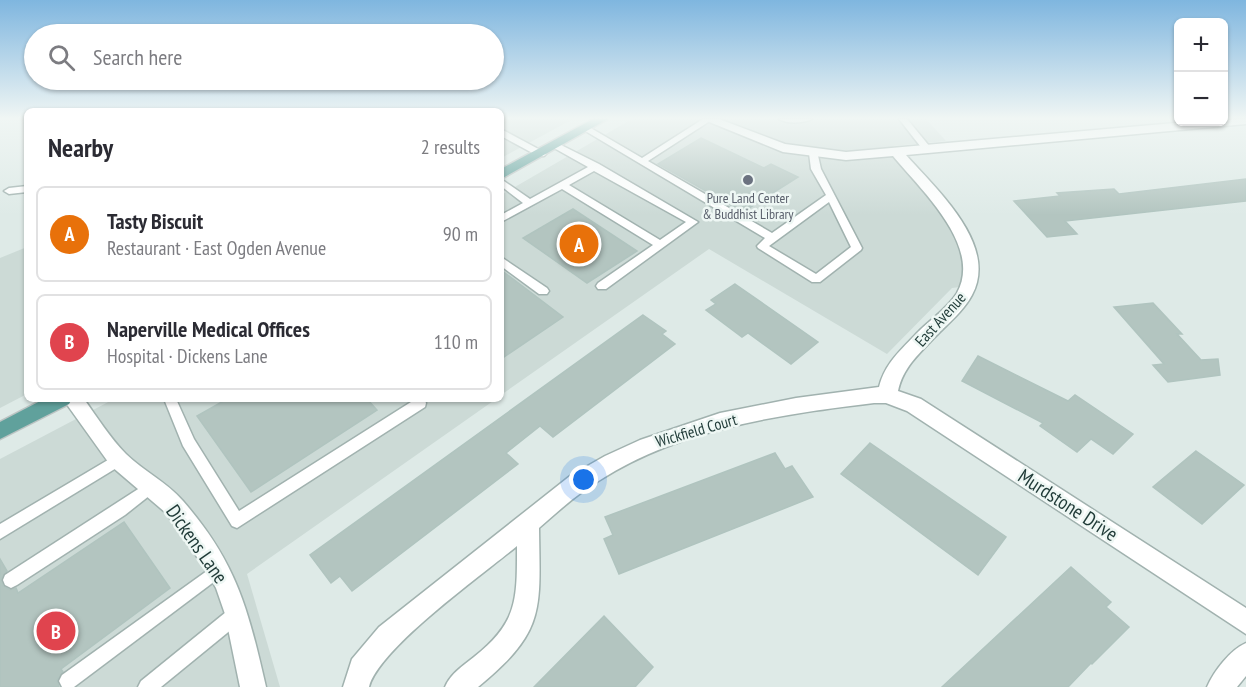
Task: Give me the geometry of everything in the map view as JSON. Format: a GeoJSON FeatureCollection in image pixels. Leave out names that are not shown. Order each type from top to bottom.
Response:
{"type":"FeatureCollection","features":[{"type":"Feature","properties":{"kind":"main road"},"geometry":{"type":"LineString","coordinates":[[504,173],[547,151]]}},
{"type":"Feature","properties":{"kind":"main road"},"geometry":{"type":"LineString","coordinates":[[1,427],[55,402]]}},
{"type":"Feature","properties":{"kind":"street"},"geometry":{"type":"LineString","coordinates":[[806,151],[846,156],[906,151]]}},
{"type":"Feature","properties":{"kind":"street","name":"East Avenue"},"geometry":{"type":"LineString","coordinates":[[887,395],[892,374],[899,363],[961,300],[967,290],[972,263],[959,231],[897,152]]}},
{"type":"Feature","properties":{"kind":"street","name":"Wickfield Court"},"geometry":{"type":"LineString","coordinates":[[356,687],[361,668],[388,636],[578,483],[611,461],[680,432],[740,417],[853,398],[887,395]]}},
{"type":"Feature","properties":{"kind":"street","name":"Murdstone Drive"},"geometry":{"type":"LineString","coordinates":[[887,395],[914,405],[1246,622]]}},
{"type":"Feature","properties":{"kind":"street","name":"Dickens Lane"},"geometry":{"type":"LineString","coordinates":[[75,402],[118,460],[149,488],[174,506],[218,570],[237,614],[254,687]]}},
{"type":"Feature","properties":{"kind":"street"},"geometry":{"type":"LineString","coordinates":[[458,687],[504,647],[520,624],[526,592],[528,523]]}},
{"type":"Feature","properties":{"kind":"street"},"geometry":{"type":"LineString","coordinates":[[1220,687],[1246,656]]}},
{"type":"Feature","properties":{"kind":"lane"},"geometry":{"type":"LineString","coordinates":[[536,151],[541,154]]}},
{"type":"Feature","properties":{"kind":"lane"},"geometry":{"type":"LineString","coordinates":[[567,151],[693,222],[603,286]]}},
{"type":"Feature","properties":{"kind":"lane"},"geometry":{"type":"LineString","coordinates":[[625,151],[772,238]]}},
{"type":"Feature","properties":{"kind":"lane"},"geometry":{"type":"LineString","coordinates":[[641,162],[658,151]]}},
{"type":"Feature","properties":{"kind":"lane"},"geometry":{"type":"LineString","coordinates":[[814,153],[816,169],[831,196],[857,248],[816,279],[762,246],[831,196]]}},
{"type":"Feature","properties":{"kind":"lane"},"geometry":{"type":"LineString","coordinates":[[504,217],[596,166]]}},
{"type":"Feature","properties":{"kind":"lane"},"geometry":{"type":"LineString","coordinates":[[504,184],[530,203]]}},
{"type":"Feature","properties":{"kind":"lane"},"geometry":{"type":"LineString","coordinates":[[563,185],[661,245]]}},
{"type":"Feature","properties":{"kind":"lane"},"geometry":{"type":"LineString","coordinates":[[9,191],[24,189]]}},
{"type":"Feature","properties":{"kind":"lane"},"geometry":{"type":"LineString","coordinates":[[504,263],[543,291]]}},
{"type":"Feature","properties":{"kind":"lane"},"geometry":{"type":"LineString","coordinates":[[172,402],[188,442],[237,521],[419,402]]}},
{"type":"Feature","properties":{"kind":"lane"},"geometry":{"type":"LineString","coordinates":[[0,532],[118,460]]}},
{"type":"Feature","properties":{"kind":"lane"},"geometry":{"type":"LineString","coordinates":[[11,580],[120,510],[149,488]]}},
{"type":"Feature","properties":{"kind":"lane"},"geometry":{"type":"LineString","coordinates":[[68,681],[218,570]]}},
{"type":"Feature","properties":{"kind":"lane"},"geometry":{"type":"LineString","coordinates":[[147,687],[237,614]]}},
{"type":"Feature","properties":{"kind":"shaded area"},"geometry":{"type":"Polygon","coordinates":[[[504,151],[514,151],[504,156],[504,151]]]}},
{"type":"Feature","properties":{"kind":"shaded area"},"geometry":{"type":"Polygon","coordinates":[[[577,151],[897,151],[963,240],[968,286],[952,288],[887,354],[709,249],[504,393],[504,193],[577,151]]]}},
{"type":"Feature","properties":{"kind":"shaded area"},"geometry":{"type":"Polygon","coordinates":[[[24,248],[24,396],[0,408],[0,258],[24,248]]]}},
{"type":"Feature","properties":{"kind":"shaded area"},"geometry":{"type":"Polygon","coordinates":[[[108,402],[492,402],[247,574],[280,687],[0,687],[0,459],[108,402]]]}},
{"type":"Feature","properties":{"kind":"building"},"geometry":{"type":"Polygon","coordinates":[[[679,151],[728,151],[764,168],[771,164],[798,177],[743,212],[658,164],[679,151]]]}},
{"type":"Feature","properties":{"kind":"building"},"geometry":{"type":"Polygon","coordinates":[[[1246,179],[1246,201],[1065,221],[1077,234],[1047,237],[1014,201],[1060,196],[1057,193],[1114,189],[1119,194],[1246,179]]]}},
{"type":"Feature","properties":{"kind":"building"},"geometry":{"type":"Polygon","coordinates":[[[573,209],[637,251],[587,283],[523,238],[573,209]]]}},
{"type":"Feature","properties":{"kind":"building"},"geometry":{"type":"Polygon","coordinates":[[[504,272],[563,317],[504,357],[504,272]]]}},
{"type":"Feature","properties":{"kind":"building"},"geometry":{"type":"Polygon","coordinates":[[[735,284],[818,342],[791,364],[748,333],[742,337],[706,310],[716,304],[711,300],[735,284]]]}},
{"type":"Feature","properties":{"kind":"building"},"geometry":{"type":"Polygon","coordinates":[[[1153,303],[1182,334],[1177,334],[1201,360],[1218,359],[1220,375],[1168,382],[1153,365],[1164,364],[1114,307],[1153,303]]]}},
{"type":"Feature","properties":{"kind":"building"},"geometry":{"type":"Polygon","coordinates":[[[643,315],[666,331],[662,334],[675,344],[553,437],[540,426],[506,453],[518,464],[352,591],[340,576],[331,583],[310,555],[643,315]]]}},
{"type":"Feature","properties":{"kind":"building"},"geometry":{"type":"Polygon","coordinates":[[[978,356],[1068,401],[1075,395],[1133,434],[1113,454],[1091,439],[1077,452],[1040,426],[1043,423],[962,381],[978,356]]]}},
{"type":"Feature","properties":{"kind":"building"},"geometry":{"type":"Polygon","coordinates":[[[222,402],[370,402],[377,410],[251,492],[197,416],[222,402]]]}},
{"type":"Feature","properties":{"kind":"building"},"geometry":{"type":"Polygon","coordinates":[[[870,443],[1006,537],[978,575],[841,474],[870,443]]]}},
{"type":"Feature","properties":{"kind":"building"},"geometry":{"type":"Polygon","coordinates":[[[1196,451],[1244,485],[1202,524],[1153,487],[1196,451]]]}},
{"type":"Feature","properties":{"kind":"building"},"geometry":{"type":"Polygon","coordinates":[[[775,453],[785,469],[792,466],[813,497],[619,574],[604,539],[613,535],[605,517],[775,453]]]}},
{"type":"Feature","properties":{"kind":"building"},"geometry":{"type":"Polygon","coordinates":[[[124,522],[170,588],[61,669],[63,672],[57,680],[59,687],[0,687],[0,559],[7,571],[1,579],[3,586],[10,590],[16,588],[18,593],[124,522]]]}},
{"type":"Feature","properties":{"kind":"building"},"geometry":{"type":"Polygon","coordinates":[[[1071,567],[1111,602],[1106,607],[1129,627],[1068,687],[942,687],[1071,567]]]}},
{"type":"Feature","properties":{"kind":"building"},"geometry":{"type":"Polygon","coordinates":[[[604,616],[653,667],[635,687],[534,687],[604,616]]]}},
{"type":"Feature","properties":{"kind":"place","name":"Pure Land Center & Buddhist Library"},"geometry":{"type":"Point","coordinates":[748,180]}},
{"type":"Feature","properties":{"kind":"place","name":"Tasty Biscuit"},"geometry":{"type":"Point","coordinates":[579,244]}},
{"type":"Feature","properties":{"kind":"place","name":"Naperville Medical Offices"},"geometry":{"type":"Point","coordinates":[56,631]}}]}
